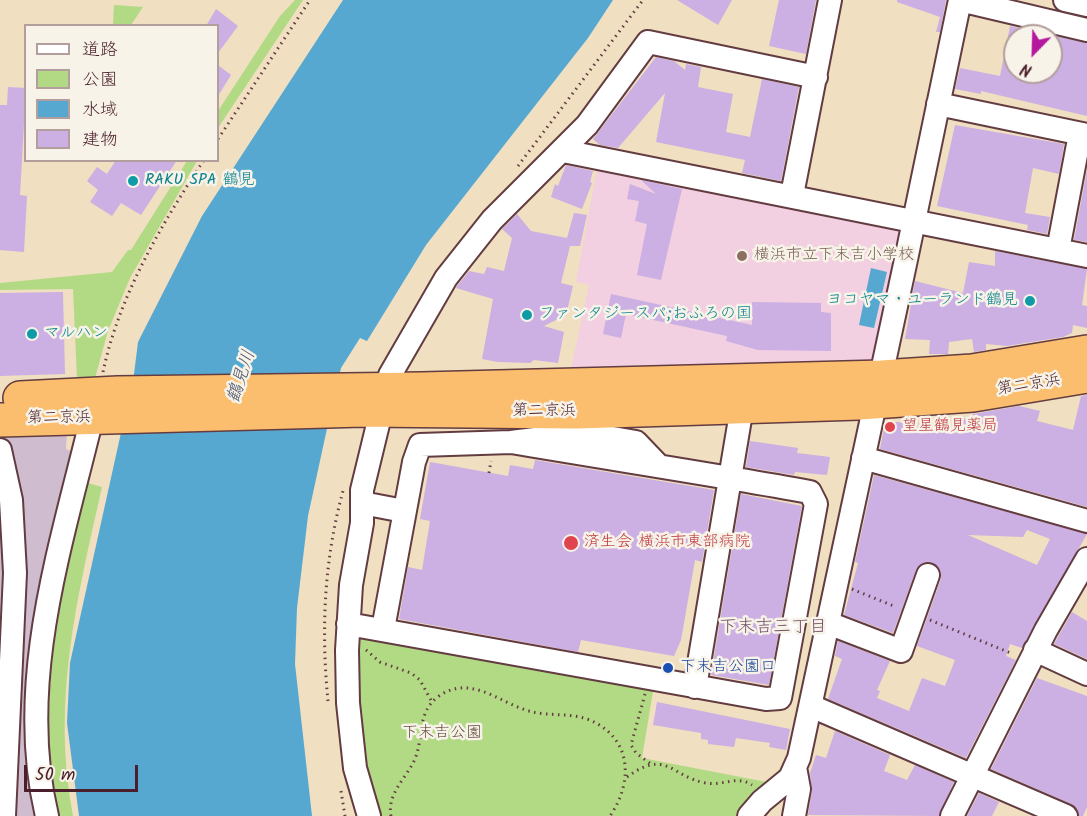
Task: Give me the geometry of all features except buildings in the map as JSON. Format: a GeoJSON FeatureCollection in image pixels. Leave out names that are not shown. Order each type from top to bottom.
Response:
{"type":"FeatureCollection","features":[{"type":"Feature","properties":{"kind":"highway","name":"第二京浜"},"geometry":{"type":"LineString","coordinates":[[383,400],[566,412],[742,408],[879,390],[972,371],[1087,352]]}},
{"type":"Feature","properties":{"kind":"highway","name":"第二京浜"},"geometry":{"type":"LineString","coordinates":[[0,399],[344,401],[879,390],[974,395],[1087,376]]}},
{"type":"Feature","properties":{"kind":"highway","name":"第二京浜"},"geometry":{"type":"LineString","coordinates":[[0,420],[104,401]]}},
{"type":"Feature","properties":{"kind":"street"},"geometry":{"type":"LineString","coordinates":[[792,195],[830,0]]}},
{"type":"Feature","properties":{"kind":"street"},"geometry":{"type":"LineString","coordinates":[[749,816],[762,801],[790,778],[811,706],[862,458],[915,222],[960,0],[1087,30]]}},
{"type":"Feature","properties":{"kind":"street"},"geometry":{"type":"LineString","coordinates":[[1065,0],[1087,5]]}},
{"type":"Feature","properties":{"kind":"street"},"geometry":{"type":"LineString","coordinates":[[369,816],[356,768],[348,703],[353,625],[351,585],[362,523],[362,490],[390,375],[447,278],[492,220],[558,142],[599,109],[648,42],[816,76]]}},
{"type":"Feature","properties":{"kind":"street"},"geometry":{"type":"LineString","coordinates":[[938,104],[1083,134],[1058,250]]}},
{"type":"Feature","properties":{"kind":"street"},"geometry":{"type":"LineString","coordinates":[[558,142],[915,222],[1087,256]]}},
{"type":"Feature","properties":{"kind":"street"},"geometry":{"type":"LineString","coordinates":[[46,816],[38,751],[37,712],[41,646],[69,506],[104,401]]}},
{"type":"Feature","properties":{"kind":"street"},"geometry":{"type":"LineString","coordinates":[[695,687],[742,408]]}},
{"type":"Feature","properties":{"kind":"street"},"geometry":{"type":"LineString","coordinates":[[353,625],[775,700],[780,698],[788,638],[816,499],[810,492],[658,465],[642,446],[619,450],[583,444],[502,448],[420,445],[414,462],[404,511],[403,548],[383,629]]}},
{"type":"Feature","properties":{"kind":"street"},"geometry":{"type":"LineString","coordinates":[[0,450],[11,500],[15,573],[6,641],[4,816]]}},
{"type":"Feature","properties":{"kind":"street"},"geometry":{"type":"LineString","coordinates":[[862,458],[1087,521]]}},
{"type":"Feature","properties":{"kind":"street"},"geometry":{"type":"LineString","coordinates":[[362,503],[404,511]]}},
{"type":"Feature","properties":{"kind":"street"},"geometry":{"type":"LineString","coordinates":[[952,816],[1033,655],[1087,559]]}},
{"type":"Feature","properties":{"kind":"street"},"geometry":{"type":"LineString","coordinates":[[828,623],[901,651],[928,575]]}},
{"type":"Feature","properties":{"kind":"street"},"geometry":{"type":"LineString","coordinates":[[1033,655],[1087,674]]}},
{"type":"Feature","properties":{"kind":"street"},"geometry":{"type":"LineString","coordinates":[[811,706],[1066,816]]}},
{"type":"Feature","properties":{"kind":"street"},"geometry":{"type":"LineString","coordinates":[[794,816],[799,789],[795,767]]}},
{"type":"Feature","properties":{"kind":"path"},"geometry":{"type":"LineString","coordinates":[[219,137],[310,0]]}},
{"type":"Feature","properties":{"kind":"path"},"geometry":{"type":"LineString","coordinates":[[623,29],[629,33]]}},
{"type":"Feature","properties":{"kind":"path"},"geometry":{"type":"LineString","coordinates":[[547,129],[558,142]]}},
{"type":"Feature","properties":{"kind":"path"},"geometry":{"type":"LineString","coordinates":[[104,401],[112,333],[130,291],[203,162]]}},
{"type":"Feature","properties":{"kind":"path"},"geometry":{"type":"LineString","coordinates":[[489,473],[502,448]]}},
{"type":"Feature","properties":{"kind":"path"},"geometry":{"type":"LineString","coordinates":[[837,583],[915,614],[1033,655]]}},
{"type":"Feature","properties":{"kind":"path"},"geometry":{"type":"LineString","coordinates":[[353,625],[358,643],[380,662],[411,673],[420,680],[432,702]]}},
{"type":"Feature","properties":{"kind":"path"},"geometry":{"type":"LineString","coordinates":[[646,687],[631,745],[636,753],[652,764],[673,767],[707,783],[737,779],[746,781],[759,793]]}},
{"type":"Feature","properties":{"kind":"path"},"geometry":{"type":"LineString","coordinates":[[391,816],[398,783],[414,762],[423,717],[432,702],[451,691],[481,689],[521,709],[587,720],[613,736],[623,749],[627,777],[616,807],[609,816]]}},
{"type":"Feature","properties":{"kind":"path"},"geometry":{"type":"LineString","coordinates":[[623,749],[631,745]]}},
{"type":"Feature","properties":{"kind":"path"},"geometry":{"type":"LineString","coordinates":[[627,777],[652,764]]}},
{"type":"Feature","properties":{"kind":"shaded area","name":"横浜市立下末吉小学校"},"geometry":{"type":"Polygon","coordinates":[[[598,163],[903,223],[880,360],[831,361],[828,364],[580,367],[571,369],[589,285],[576,282],[598,163]]]}},
{"type":"Feature","properties":{"kind":"shaded area"},"geometry":{"type":"Polygon","coordinates":[[[67,433],[66,449],[71,451],[34,647],[41,816],[0,816],[0,435],[67,433]]]}},
{"type":"Feature","properties":{"kind":"green space"},"geometry":{"type":"Polygon","coordinates":[[[295,0],[303,0],[219,126],[219,109],[280,16],[295,0]]]}},
{"type":"Feature","properties":{"kind":"green space"},"geometry":{"type":"Polygon","coordinates":[[[114,5],[143,7],[132,24],[113,24],[114,5]]]}},
{"type":"Feature","properties":{"kind":"green space"},"geometry":{"type":"Polygon","coordinates":[[[186,162],[196,162],[130,278],[108,331],[95,378],[77,379],[73,289],[0,290],[0,283],[112,272],[128,250],[131,250],[186,162]]]}},
{"type":"Feature","properties":{"kind":"green space"},"geometry":{"type":"Polygon","coordinates":[[[88,483],[102,487],[76,610],[66,691],[67,774],[73,816],[58,816],[49,731],[50,690],[60,607],[88,483]]]}},
{"type":"Feature","properties":{"kind":"green space","name":"下末吉公園"},"geometry":{"type":"Polygon","coordinates":[[[361,636],[653,691],[642,758],[777,784],[743,816],[374,816],[354,705],[361,636]]]}},
{"type":"Feature","properties":{"kind":"water","name":"鶴見川"},"geometry":{"type":"Polygon","coordinates":[[[343,0],[613,0],[588,38],[426,245],[367,341],[360,338],[341,368],[308,516],[297,608],[295,664],[312,816],[79,816],[67,723],[70,663],[134,374],[138,342],[202,216],[343,0]]]}},
{"type":"Feature","properties":{"kind":"water"},"geometry":{"type":"Polygon","coordinates":[[[871,268],[887,272],[874,328],[859,325],[871,268]]]}},
{"type":"Feature","properties":{"kind":"place","name":"RAKU SPA 鶴見"},"geometry":{"type":"Point","coordinates":[133,181]}},
{"type":"Feature","properties":{"kind":"place","name":"横浜市立下末吉小学校"},"geometry":{"type":"Point","coordinates":[742,256]}},
{"type":"Feature","properties":{"kind":"place","name":"ヨコヤマ・ユーランド鶴見"},"geometry":{"type":"Point","coordinates":[1030,301]}},
{"type":"Feature","properties":{"kind":"place","name":"ファンタジースパ;おふろの国"},"geometry":{"type":"Point","coordinates":[527,315]}},
{"type":"Feature","properties":{"kind":"place","name":"マルハン"},"geometry":{"type":"Point","coordinates":[32,334]}},
{"type":"Feature","properties":{"kind":"place","name":"望星鶴見薬局"},"geometry":{"type":"Point","coordinates":[890,427]}},
{"type":"Feature","properties":{"kind":"place","name":"済生会 横浜市東部病院"},"geometry":{"type":"Point","coordinates":[571,543]}},
{"type":"Feature","properties":{"kind":"place","name":"下末吉公園口"},"geometry":{"type":"Point","coordinates":[668,668]}},
{"type":"Feature","properties":{"kind":"district","name":"下末吉三丁目"},"geometry":{"type":"Point","coordinates":[773,629]}}]}
